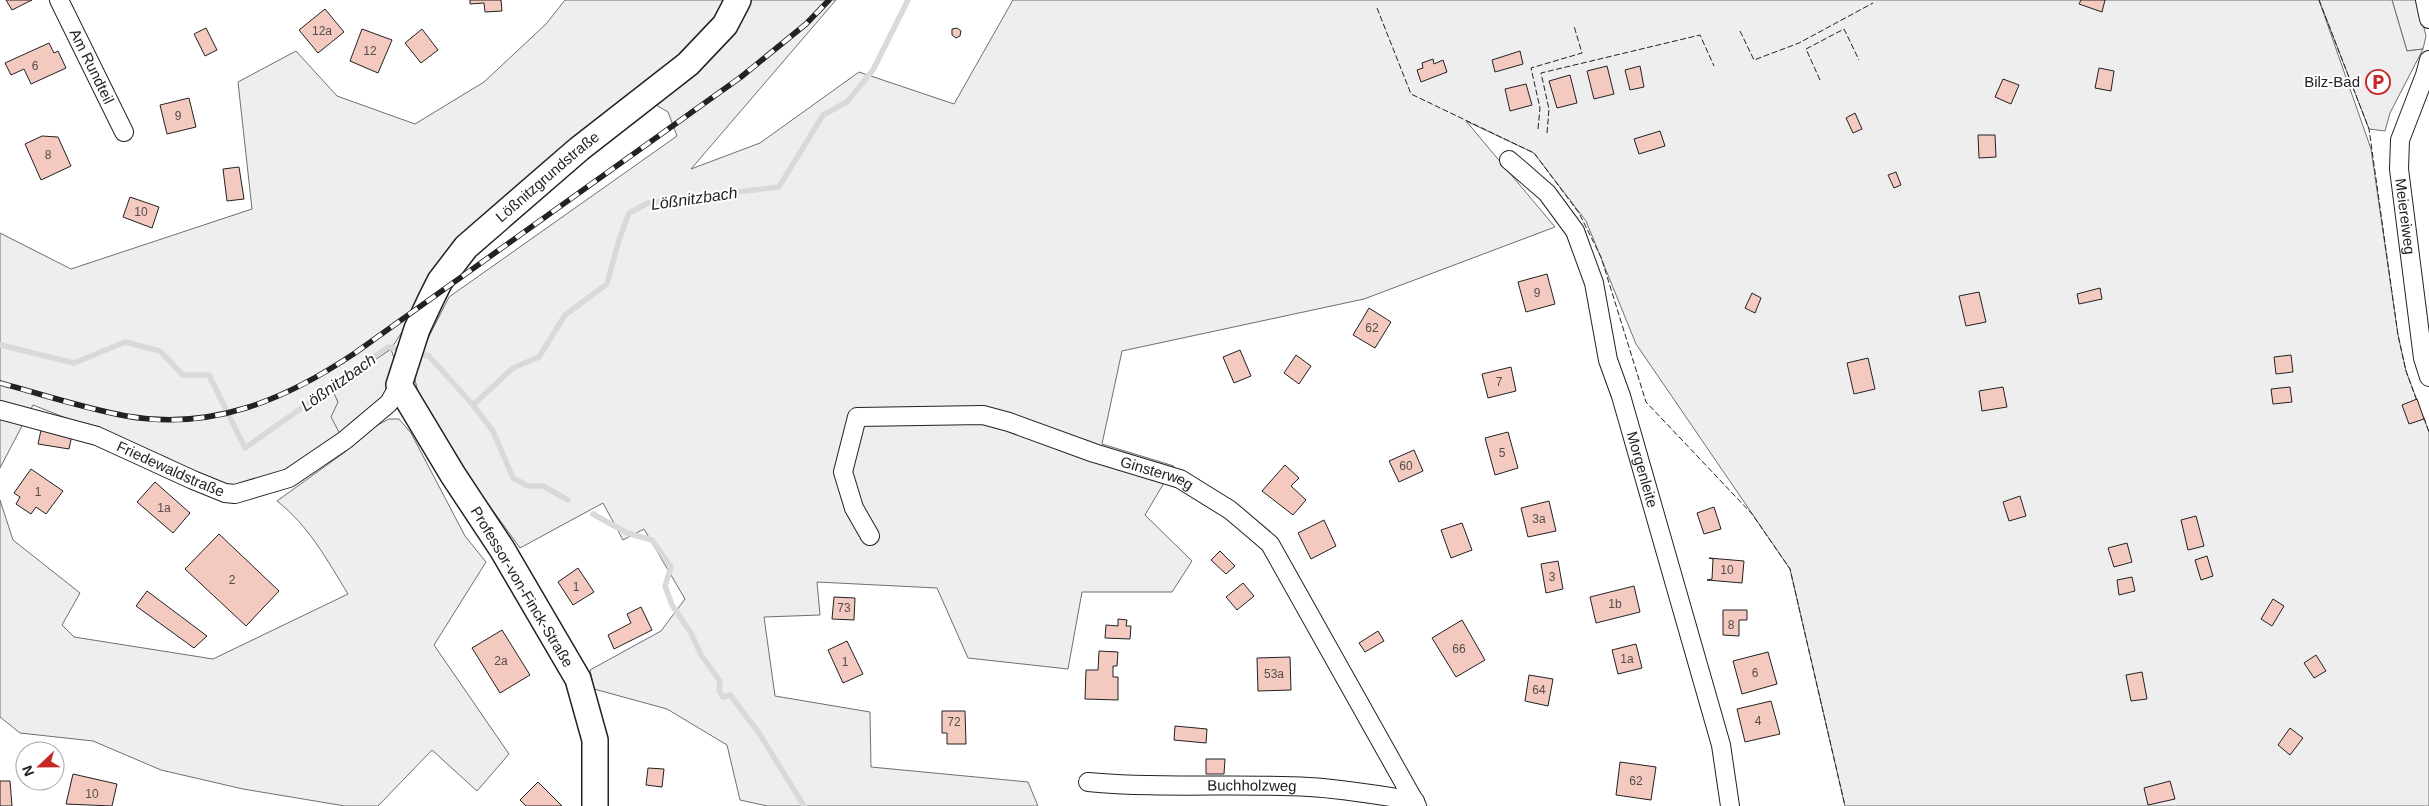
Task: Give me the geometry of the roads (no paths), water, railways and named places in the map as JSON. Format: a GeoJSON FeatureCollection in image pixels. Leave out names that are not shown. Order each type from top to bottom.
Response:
{"type":"FeatureCollection","features":[{"type":"Feature","properties":{"kind":"street","name":"Am Rundteil"},"geometry":{"type":"LineString","coordinates":[[59,0],[124,132]]}},
{"type":"Feature","properties":{"kind":"street","name":"Lößnitzgrundstraße"},"geometry":{"type":"LineString","coordinates":[[399,385],[417,329],[440,281],[466,247],[579,149],[688,64],[725,25],[738,0]]}},
{"type":"Feature","properties":{"kind":"street"},"geometry":{"type":"LineString","coordinates":[[2425,0],[2429,19]]}},
{"type":"Feature","properties":{"kind":"street","name":"Meiereiweg"},"geometry":{"type":"LineString","coordinates":[[2429,61],[2426,75],[2400,140],[2399,169],[2423,358],[2429,376]]}},
{"type":"Feature","properties":{"kind":"street","name":"Morgenleite"},"geometry":{"type":"LineString","coordinates":[[1509,160],[1547,193],[1575,231],[1594,283],[1608,360],[1621,396],[1720,746],[1730,806]]}},
{"type":"Feature","properties":{"kind":"street","name":"Friedewaldstraße"},"geometry":{"type":"LineString","coordinates":[[0,410],[97,436],[194,480],[225,493],[235,494],[289,478],[358,429],[389,403],[399,385]]}},
{"type":"Feature","properties":{"kind":"street","name":"Professor-von-Finck-Straße"},"geometry":{"type":"LineString","coordinates":[[399,385],[453,474],[502,549],[578,679],[595,740],[595,806]]}},
{"type":"Feature","properties":{"kind":"street","name":"Ginsterweg"},"geometry":{"type":"LineString","coordinates":[[870,536],[854,508],[843,472],[857,417],[983,415],[1009,422],[1094,453],[1180,479],[1230,510],[1270,544],[1416,804]]}},
{"type":"Feature","properties":{"kind":"street","name":"Buchholzweg"},"geometry":{"type":"LineString","coordinates":[[1088,782],[1125,785],[1309,787],[1366,792],[1416,804]]}},
{"type":"Feature","properties":{"kind":"waterway","name":"Lößnitzbach"},"geometry":{"type":"LineString","coordinates":[[414,353],[429,356],[473,405],[513,368],[539,357],[565,315],[607,284],[619,240],[629,213],[648,203],[779,187],[823,115],[847,102],[873,70],[908,0]]}},
{"type":"Feature","properties":{"kind":"waterway","name":"Lößnitzbach"},"geometry":{"type":"LineString","coordinates":[[0,345],[74,363],[125,342],[160,351],[183,375],[209,375],[245,448],[388,347],[403,350]]}},
{"type":"Feature","properties":{"kind":"waterway"},"geometry":{"type":"LineString","coordinates":[[473,405],[493,431],[513,478],[528,486],[543,486],[568,500]]}},
{"type":"Feature","properties":{"kind":"waterway"},"geometry":{"type":"LineString","coordinates":[[593,514],[627,533],[652,540],[671,567],[665,586],[672,605],[691,633],[701,655],[720,681],[719,691],[723,697],[730,695],[759,733],[804,806]]}},
{"type":"Feature","properties":{"kind":"railway"},"geometry":{"type":"LineString","coordinates":[[0,383],[110,413],[158,420],[218,415],[274,398],[302,385],[355,353],[741,77],[806,24],[829,0]]}},
{"type":"Feature","properties":{"kind":"place","name":"Bilz-Bad"},"geometry":{"type":"Point","coordinates":[2378,82]}}]}
